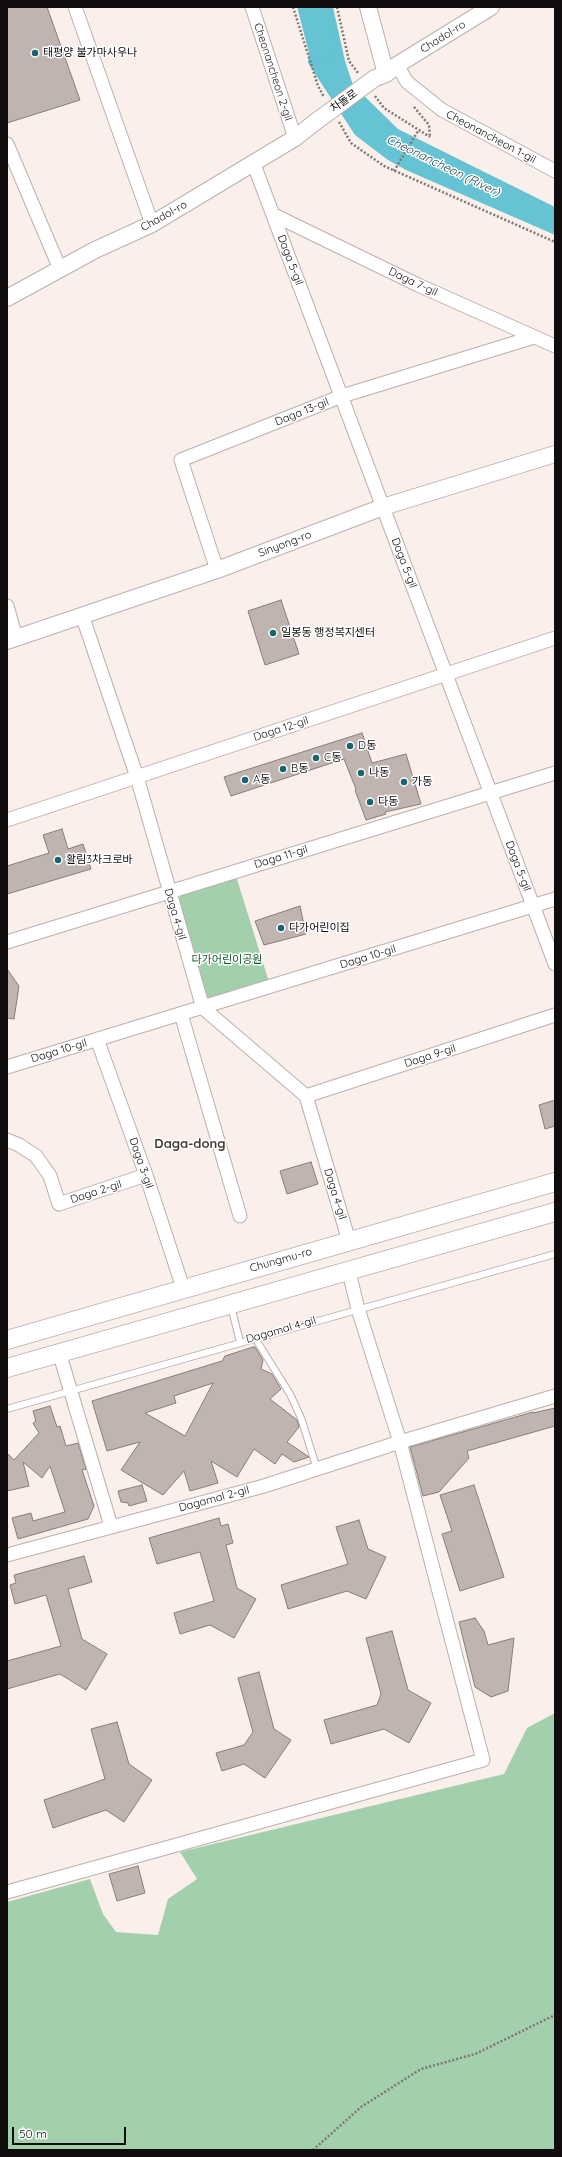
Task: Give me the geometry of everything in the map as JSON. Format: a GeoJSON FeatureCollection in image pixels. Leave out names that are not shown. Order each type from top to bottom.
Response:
{"type":"FeatureCollection","features":[{"type":"Feature","properties":{"kind":"main road","name":"Chungmu-ro"},"geometry":{"type":"LineString","coordinates":[[7,1340],[182,1288],[555,1182]]}},
{"type":"Feature","properties":{"kind":"main road"},"geometry":{"type":"LineString","coordinates":[[7,1368],[555,1212]]}},
{"type":"Feature","properties":{"kind":"street"},"geometry":{"type":"LineString","coordinates":[[75,7],[152,224]]}},
{"type":"Feature","properties":{"kind":"street","name":"Cheonancheon 2-gil"},"geometry":{"type":"LineString","coordinates":[[252,7],[295,138]]}},
{"type":"Feature","properties":{"kind":"street"},"geometry":{"type":"LineString","coordinates":[[368,7],[386,72]]}},
{"type":"Feature","properties":{"kind":"street","name":"Chadol-ro"},"geometry":{"type":"LineString","coordinates":[[386,72],[490,7]]}},
{"type":"Feature","properties":{"kind":"street","name":"차돌로"},"geometry":{"type":"LineString","coordinates":[[314,123],[386,72]]}},
{"type":"Feature","properties":{"kind":"street","name":"Cheonancheon 1-gil"},"geometry":{"type":"LineString","coordinates":[[386,72],[407,82],[442,110],[555,171]]}},
{"type":"Feature","properties":{"kind":"street","name":"Chadol-ro"},"geometry":{"type":"LineString","coordinates":[[7,298],[95,250],[152,224],[295,138],[314,123]]}},
{"type":"Feature","properties":{"kind":"street"},"geometry":{"type":"LineString","coordinates":[[7,144],[60,269]]}},
{"type":"Feature","properties":{"kind":"street","name":"Daga 5-gil"},"geometry":{"type":"LineString","coordinates":[[253,162],[555,964]]}},
{"type":"Feature","properties":{"kind":"street","name":"Daga 7-gil"},"geometry":{"type":"LineString","coordinates":[[274,215],[418,285],[555,346]]}},
{"type":"Feature","properties":{"kind":"street","name":"Daga 13-gil"},"geometry":{"type":"LineString","coordinates":[[217,570],[181,460],[342,396],[534,336]]}},
{"type":"Feature","properties":{"kind":"street","name":"Sinyong-ro"},"geometry":{"type":"LineString","coordinates":[[7,606],[12,639],[217,570],[383,507],[555,454]]}},
{"type":"Feature","properties":{"kind":"street","name":"Daga 4-gil"},"geometry":{"type":"LineString","coordinates":[[82,615],[136,777],[203,1008]]}},
{"type":"Feature","properties":{"kind":"street","name":"Daga 12-gil"},"geometry":{"type":"LineString","coordinates":[[7,820],[555,638]]}},
{"type":"Feature","properties":{"kind":"street","name":"Daga 11-gil"},"geometry":{"type":"LineString","coordinates":[[7,942],[555,773]]}},
{"type":"Feature","properties":{"kind":"street","name":"Daga 10-gil"},"geometry":{"type":"LineString","coordinates":[[7,1067],[555,899]]}},
{"type":"Feature","properties":{"kind":"street"},"geometry":{"type":"LineString","coordinates":[[203,1008],[306,1096]]}},
{"type":"Feature","properties":{"kind":"street"},"geometry":{"type":"LineString","coordinates":[[181,1014],[240,1216]]}},
{"type":"Feature","properties":{"kind":"street","name":"Daga 9-gil"},"geometry":{"type":"LineString","coordinates":[[306,1096],[555,1016]]}},
{"type":"Feature","properties":{"kind":"street","name":"Daga 3-gil"},"geometry":{"type":"LineString","coordinates":[[97,1039],[146,1175],[182,1288]]}},
{"type":"Feature","properties":{"kind":"street","name":"Daga 4-gil"},"geometry":{"type":"LineString","coordinates":[[306,1096],[349,1241]]}},
{"type":"Feature","properties":{"kind":"street","name":"Daga 2-gil"},"geometry":{"type":"LineString","coordinates":[[7,1140],[20,1145],[36,1156],[50,1176],[59,1204],[146,1175]]}},
{"type":"Feature","properties":{"kind":"street"},"geometry":{"type":"LineString","coordinates":[[7,1892],[483,1760],[400,1442],[358,1309],[348,1272]]}},
{"type":"Feature","properties":{"kind":"street"},"geometry":{"type":"LineString","coordinates":[[60,1352],[111,1526]]}},
{"type":"Feature","properties":{"kind":"street","name":"Dagamal 2-gil"},"geometry":{"type":"LineString","coordinates":[[7,1555],[264,1486],[400,1442],[555,1396]]}},
{"type":"Feature","properties":{"kind":"lane","name":"Dagamal 4-gil"},"geometry":{"type":"LineString","coordinates":[[7,1409],[555,1254]]}},
{"type":"Feature","properties":{"kind":"lane"},"geometry":{"type":"LineString","coordinates":[[230,1304],[240,1342]]}},
{"type":"Feature","properties":{"kind":"lane"},"geometry":{"type":"LineString","coordinates":[[255,1338],[290,1394],[301,1418],[316,1469]]}},
{"type":"Feature","properties":{"kind":"path"},"geometry":{"type":"LineString","coordinates":[[293,7],[318,86],[325,99]]}},
{"type":"Feature","properties":{"kind":"path"},"geometry":{"type":"LineString","coordinates":[[336,118],[351,142],[384,166],[555,242]]}},
{"type":"Feature","properties":{"kind":"path"},"geometry":{"type":"LineString","coordinates":[[395,170],[417,132]]}},
{"type":"Feature","properties":{"kind":"path"},"geometry":{"type":"LineString","coordinates":[[313,2150],[360,2107],[421,2068],[475,2054],[555,2015]]}},
{"type":"Feature","properties":{"kind":"green space","name":"다가어린이공원"},"geometry":{"type":"Polygon","coordinates":[[[236,876],[269,982],[214,1000],[202,994],[176,904],[182,893],[236,876]]]}},
{"type":"Feature","properties":{"kind":"green space"},"geometry":{"type":"Polygon","coordinates":[[[555,1713],[555,2150],[7,2150],[7,1902],[90,1879],[103,1914],[116,1932],[158,1935],[168,1899],[197,1879],[180,1852],[504,1774],[527,1728],[555,1713]]]}},
{"type":"Feature","properties":{"kind":"water"},"geometry":{"type":"Polygon","coordinates":[[[313,7],[333,7],[345,61],[353,85],[398,129],[555,207],[555,235],[406,170],[388,160],[355,135],[308,63],[313,7]]]}},
{"type":"Feature","properties":{"kind":"building","name":"태평양 불가마사우나"},"geometry":{"type":"Polygon","coordinates":[[[7,7],[47,7],[80,100],[7,123],[7,7]]]}},
{"type":"Feature","properties":{"kind":"building","name":"일봉동 행정복지센터"},"geometry":{"type":"Polygon","coordinates":[[[281,600],[299,654],[265,665],[248,611],[281,600]]]}},
{"type":"Feature","properties":{"kind":"building"},"geometry":{"type":"Polygon","coordinates":[[[362,733],[372,763],[406,754],[421,804],[385,812],[386,814],[366,820],[344,759],[231,796],[224,777],[362,733]]]}},
{"type":"Feature","properties":{"kind":"building","name":"활림3차크로바"},"geometry":{"type":"Polygon","coordinates":[[[62,829],[68,849],[83,844],[91,869],[7,894],[7,866],[49,853],[43,835],[62,829]]]}},
{"type":"Feature","properties":{"kind":"building","name":"다가어린이집"},"geometry":{"type":"Polygon","coordinates":[[[300,906],[306,934],[264,945],[255,921],[300,906]]]}},
{"type":"Feature","properties":{"kind":"building"},"geometry":{"type":"Polygon","coordinates":[[[7,969],[19,986],[14,1019],[7,1018],[7,969]]]}},
{"type":"Feature","properties":{"kind":"building"},"geometry":{"type":"Polygon","coordinates":[[[555,1100],[555,1126],[545,1129],[539,1105],[555,1100]]]}},
{"type":"Feature","properties":{"kind":"building"},"geometry":{"type":"Polygon","coordinates":[[[311,1162],[318,1184],[287,1194],[280,1171],[311,1162]]]}},
{"type":"Feature","properties":{"kind":"building"},"geometry":{"type":"Polygon","coordinates":[[[255,1347],[263,1360],[261,1369],[272,1374],[281,1389],[270,1399],[297,1420],[299,1427],[287,1442],[309,1457],[294,1462],[282,1454],[275,1464],[254,1449],[237,1477],[211,1461],[218,1483],[190,1491],[184,1471],[163,1495],[121,1470],[140,1442],[107,1451],[92,1401],[222,1361],[225,1356],[255,1347]],[[213,1383],[174,1396],[176,1403],[145,1413],[185,1436],[213,1383]]]}},
{"type":"Feature","properties":{"kind":"building"},"geometry":{"type":"Polygon","coordinates":[[[50,1406],[57,1427],[60,1426],[66,1446],[78,1443],[86,1469],[82,1470],[94,1506],[88,1519],[18,1539],[12,1518],[31,1513],[33,1521],[65,1512],[50,1466],[42,1478],[23,1462],[29,1486],[7,1491],[7,1453],[14,1460],[39,1433],[33,1423],[36,1421],[33,1411],[50,1406]]]}},
{"type":"Feature","properties":{"kind":"building"},"geometry":{"type":"Polygon","coordinates":[[[555,1408],[555,1426],[467,1451],[469,1458],[439,1492],[423,1496],[410,1447],[533,1412],[555,1408]]]}},
{"type":"Feature","properties":{"kind":"building"},"geometry":{"type":"Polygon","coordinates":[[[142,1485],[147,1501],[129,1506],[128,1503],[121,1502],[118,1491],[142,1485]]]}},
{"type":"Feature","properties":{"kind":"building"},"geometry":{"type":"Polygon","coordinates":[[[474,1485],[504,1577],[460,1591],[442,1534],[452,1531],[440,1495],[474,1485]]]}},
{"type":"Feature","properties":{"kind":"building"},"geometry":{"type":"Polygon","coordinates":[[[219,1518],[221,1526],[228,1524],[233,1543],[226,1545],[237,1588],[256,1599],[234,1638],[210,1625],[180,1634],[174,1613],[214,1601],[200,1552],[157,1564],[149,1538],[219,1518]]]}},
{"type":"Feature","properties":{"kind":"building"},"geometry":{"type":"Polygon","coordinates":[[[359,1520],[368,1549],[386,1557],[366,1599],[347,1591],[288,1609],[281,1585],[348,1564],[336,1527],[359,1520]]]}},
{"type":"Feature","properties":{"kind":"building"},"geometry":{"type":"Polygon","coordinates":[[[84,1556],[92,1582],[68,1589],[82,1639],[107,1654],[86,1690],[60,1674],[7,1689],[7,1661],[61,1646],[46,1595],[15,1604],[10,1585],[16,1583],[14,1575],[84,1556]]]}},
{"type":"Feature","properties":{"kind":"building"},"geometry":{"type":"Polygon","coordinates":[[[475,1618],[484,1631],[488,1645],[514,1638],[508,1691],[491,1697],[475,1687],[459,1622],[475,1618]]]}},
{"type":"Feature","properties":{"kind":"building"},"geometry":{"type":"Polygon","coordinates":[[[392,1631],[408,1690],[431,1703],[409,1743],[384,1729],[331,1744],[324,1720],[377,1705],[381,1694],[366,1638],[392,1631]]]}},
{"type":"Feature","properties":{"kind":"building"},"geometry":{"type":"Polygon","coordinates":[[[259,1672],[274,1729],[291,1740],[265,1778],[244,1764],[222,1771],[216,1753],[244,1745],[253,1732],[238,1678],[259,1672]]]}},
{"type":"Feature","properties":{"kind":"building"},"geometry":{"type":"Polygon","coordinates":[[[117,1722],[129,1764],[152,1780],[124,1822],[106,1810],[53,1828],[44,1800],[105,1779],[91,1729],[117,1722]]]}},
{"type":"Feature","properties":{"kind":"building"},"geometry":{"type":"Polygon","coordinates":[[[138,1866],[145,1893],[117,1901],[109,1874],[138,1866]]]}},
{"type":"Feature","properties":{"kind":"waterway","name":"Cheonancheon (River)"},"geometry":{"type":"LineString","coordinates":[[311,7],[322,49]]}},
{"type":"Feature","properties":{"kind":"place","name":"태평양 불가마사우나"},"geometry":{"type":"Point","coordinates":[35,53]}},
{"type":"Feature","properties":{"kind":"place","name":"일봉동 행정복지센터"},"geometry":{"type":"Point","coordinates":[273,633]}},
{"type":"Feature","properties":{"kind":"place","name":"D동"},"geometry":{"type":"Point","coordinates":[350,746]}},
{"type":"Feature","properties":{"kind":"place","name":"C동"},"geometry":{"type":"Point","coordinates":[316,758]}},
{"type":"Feature","properties":{"kind":"place","name":"B동"},"geometry":{"type":"Point","coordinates":[283,769]}},
{"type":"Feature","properties":{"kind":"place","name":"나동"},"geometry":{"type":"Point","coordinates":[361,773]}},
{"type":"Feature","properties":{"kind":"place","name":"A동"},"geometry":{"type":"Point","coordinates":[245,780]}},
{"type":"Feature","properties":{"kind":"place","name":"가동"},"geometry":{"type":"Point","coordinates":[404,782]}},
{"type":"Feature","properties":{"kind":"place","name":"다동"},"geometry":{"type":"Point","coordinates":[370,802]}},
{"type":"Feature","properties":{"kind":"place","name":"활림3차크로바"},"geometry":{"type":"Point","coordinates":[58,860]}},
{"type":"Feature","properties":{"kind":"place","name":"다가어린이집"},"geometry":{"type":"Point","coordinates":[281,928]}},
{"type":"Feature","properties":{"kind":"district","name":"Daga-dong"},"geometry":{"type":"Point","coordinates":[190,1144]}}]}
